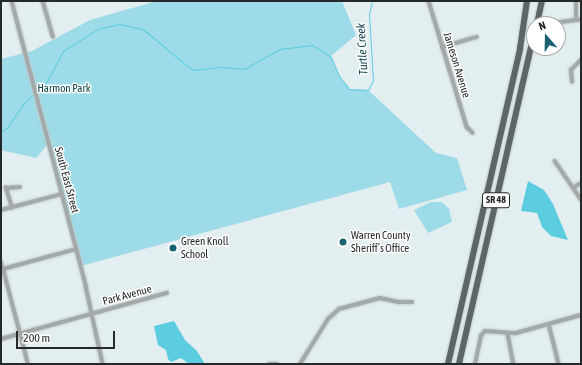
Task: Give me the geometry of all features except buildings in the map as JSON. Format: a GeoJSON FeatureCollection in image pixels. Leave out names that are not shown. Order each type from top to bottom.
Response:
{"type":"FeatureCollection","features":[{"type":"Feature","properties":{"kind":"highway","name":"SR 48"},"geometry":{"type":"LineString","coordinates":[[448,364],[520,49],[527,1]]}},
{"type":"Feature","properties":{"kind":"highway"},"geometry":{"type":"LineString","coordinates":[[520,49],[531,1]]}},
{"type":"Feature","properties":{"kind":"highway"},"geometry":{"type":"LineString","coordinates":[[539,16],[542,1]]}},
{"type":"Feature","properties":{"kind":"highway","name":"SR 48"},"geometry":{"type":"LineString","coordinates":[[459,364],[529,56]]}},
{"type":"Feature","properties":{"kind":"street","name":"South East Street"},"geometry":{"type":"LineString","coordinates":[[12,1],[76,249],[103,364]]}},
{"type":"Feature","properties":{"kind":"street"},"geometry":{"type":"LineString","coordinates":[[43,1],[53,37]]}},
{"type":"Feature","properties":{"kind":"street","name":"Jameson Avenue"},"geometry":{"type":"LineString","coordinates":[[429,1],[467,127],[473,133]]}},
{"type":"Feature","properties":{"kind":"street"},"geometry":{"type":"LineString","coordinates":[[576,1],[576,20]]}},
{"type":"Feature","properties":{"kind":"street"},"geometry":{"type":"LineString","coordinates":[[566,21],[581,19]]}},
{"type":"Feature","properties":{"kind":"street"},"geometry":{"type":"LineString","coordinates":[[442,47],[477,37]]}},
{"type":"Feature","properties":{"kind":"street"},"geometry":{"type":"LineString","coordinates":[[572,82],[571,70],[581,60]]}},
{"type":"Feature","properties":{"kind":"street"},"geometry":{"type":"LineString","coordinates":[[555,161],[581,199]]}},
{"type":"Feature","properties":{"kind":"street"},"geometry":{"type":"LineString","coordinates":[[573,188],[581,183]]}},
{"type":"Feature","properties":{"kind":"street"},"geometry":{"type":"LineString","coordinates":[[12,208],[6,188],[20,187]]}},
{"type":"Feature","properties":{"kind":"street"},"geometry":{"type":"LineString","coordinates":[[1,210],[62,194]]}},
{"type":"Feature","properties":{"kind":"street"},"geometry":{"type":"LineString","coordinates":[[2,269],[76,249]]}},
{"type":"Feature","properties":{"kind":"street"},"geometry":{"type":"LineString","coordinates":[[1,262],[28,364]]}},
{"type":"Feature","properties":{"kind":"street","name":"Park Avenue"},"geometry":{"type":"LineString","coordinates":[[1,338],[167,293]]}},
{"type":"Feature","properties":{"kind":"street"},"geometry":{"type":"LineString","coordinates":[[300,364],[328,319],[339,309],[380,298],[399,302],[412,302]]}},
{"type":"Feature","properties":{"kind":"street"},"geometry":{"type":"LineString","coordinates":[[475,364],[482,336],[485,331],[508,334],[581,315]]}},
{"type":"Feature","properties":{"kind":"street"},"geometry":{"type":"LineString","coordinates":[[549,324],[559,364]]}},
{"type":"Feature","properties":{"kind":"street"},"geometry":{"type":"LineString","coordinates":[[508,334],[514,364]]}},
{"type":"Feature","properties":{"kind":"street"},"geometry":{"type":"LineString","coordinates":[[269,364],[277,364]]}},
{"type":"Feature","properties":{"kind":"green space","name":"Harmon Park"},"geometry":{"type":"Polygon","coordinates":[[[157,1],[342,1],[356,35],[331,56],[339,76],[349,89],[368,90],[436,153],[457,158],[467,190],[399,209],[390,182],[81,266],[49,144],[61,140],[49,143],[36,158],[1,150],[1,59],[32,51],[90,20],[157,1]]]}},
{"type":"Feature","properties":{"kind":"green space"},"geometry":{"type":"Polygon","coordinates":[[[431,202],[442,202],[449,209],[452,222],[428,233],[414,210],[431,202]]]}},
{"type":"Feature","properties":{"kind":"shaded area"},"geometry":{"type":"Polygon","coordinates":[[[528,181],[544,190],[553,204],[568,240],[551,236],[542,227],[537,213],[521,211],[528,181]]]}},
{"type":"Feature","properties":{"kind":"shaded area"},"geometry":{"type":"Polygon","coordinates":[[[174,321],[185,340],[197,351],[205,364],[189,364],[181,358],[171,362],[168,359],[166,350],[158,345],[154,326],[174,321]]]}},
{"type":"Feature","properties":{"kind":"waterway","name":"Turtle Creek"},"geometry":{"type":"LineString","coordinates":[[37,92],[46,83],[63,51],[98,29],[119,24],[144,30],[192,70],[223,67],[244,69],[280,49],[312,45],[331,57],[339,76],[349,89],[368,90],[373,80],[369,15],[372,1]]}},
{"type":"Feature","properties":{"kind":"waterway","name":"Turtle Creek"},"geometry":{"type":"LineString","coordinates":[[1,131],[7,128],[24,103],[34,94]]}},
{"type":"Feature","properties":{"kind":"place","name":"Warren County Sheriff’s Office"},"geometry":{"type":"Point","coordinates":[343,242]}},
{"type":"Feature","properties":{"kind":"place","name":"Green Knoll School"},"geometry":{"type":"Point","coordinates":[173,248]}}]}
